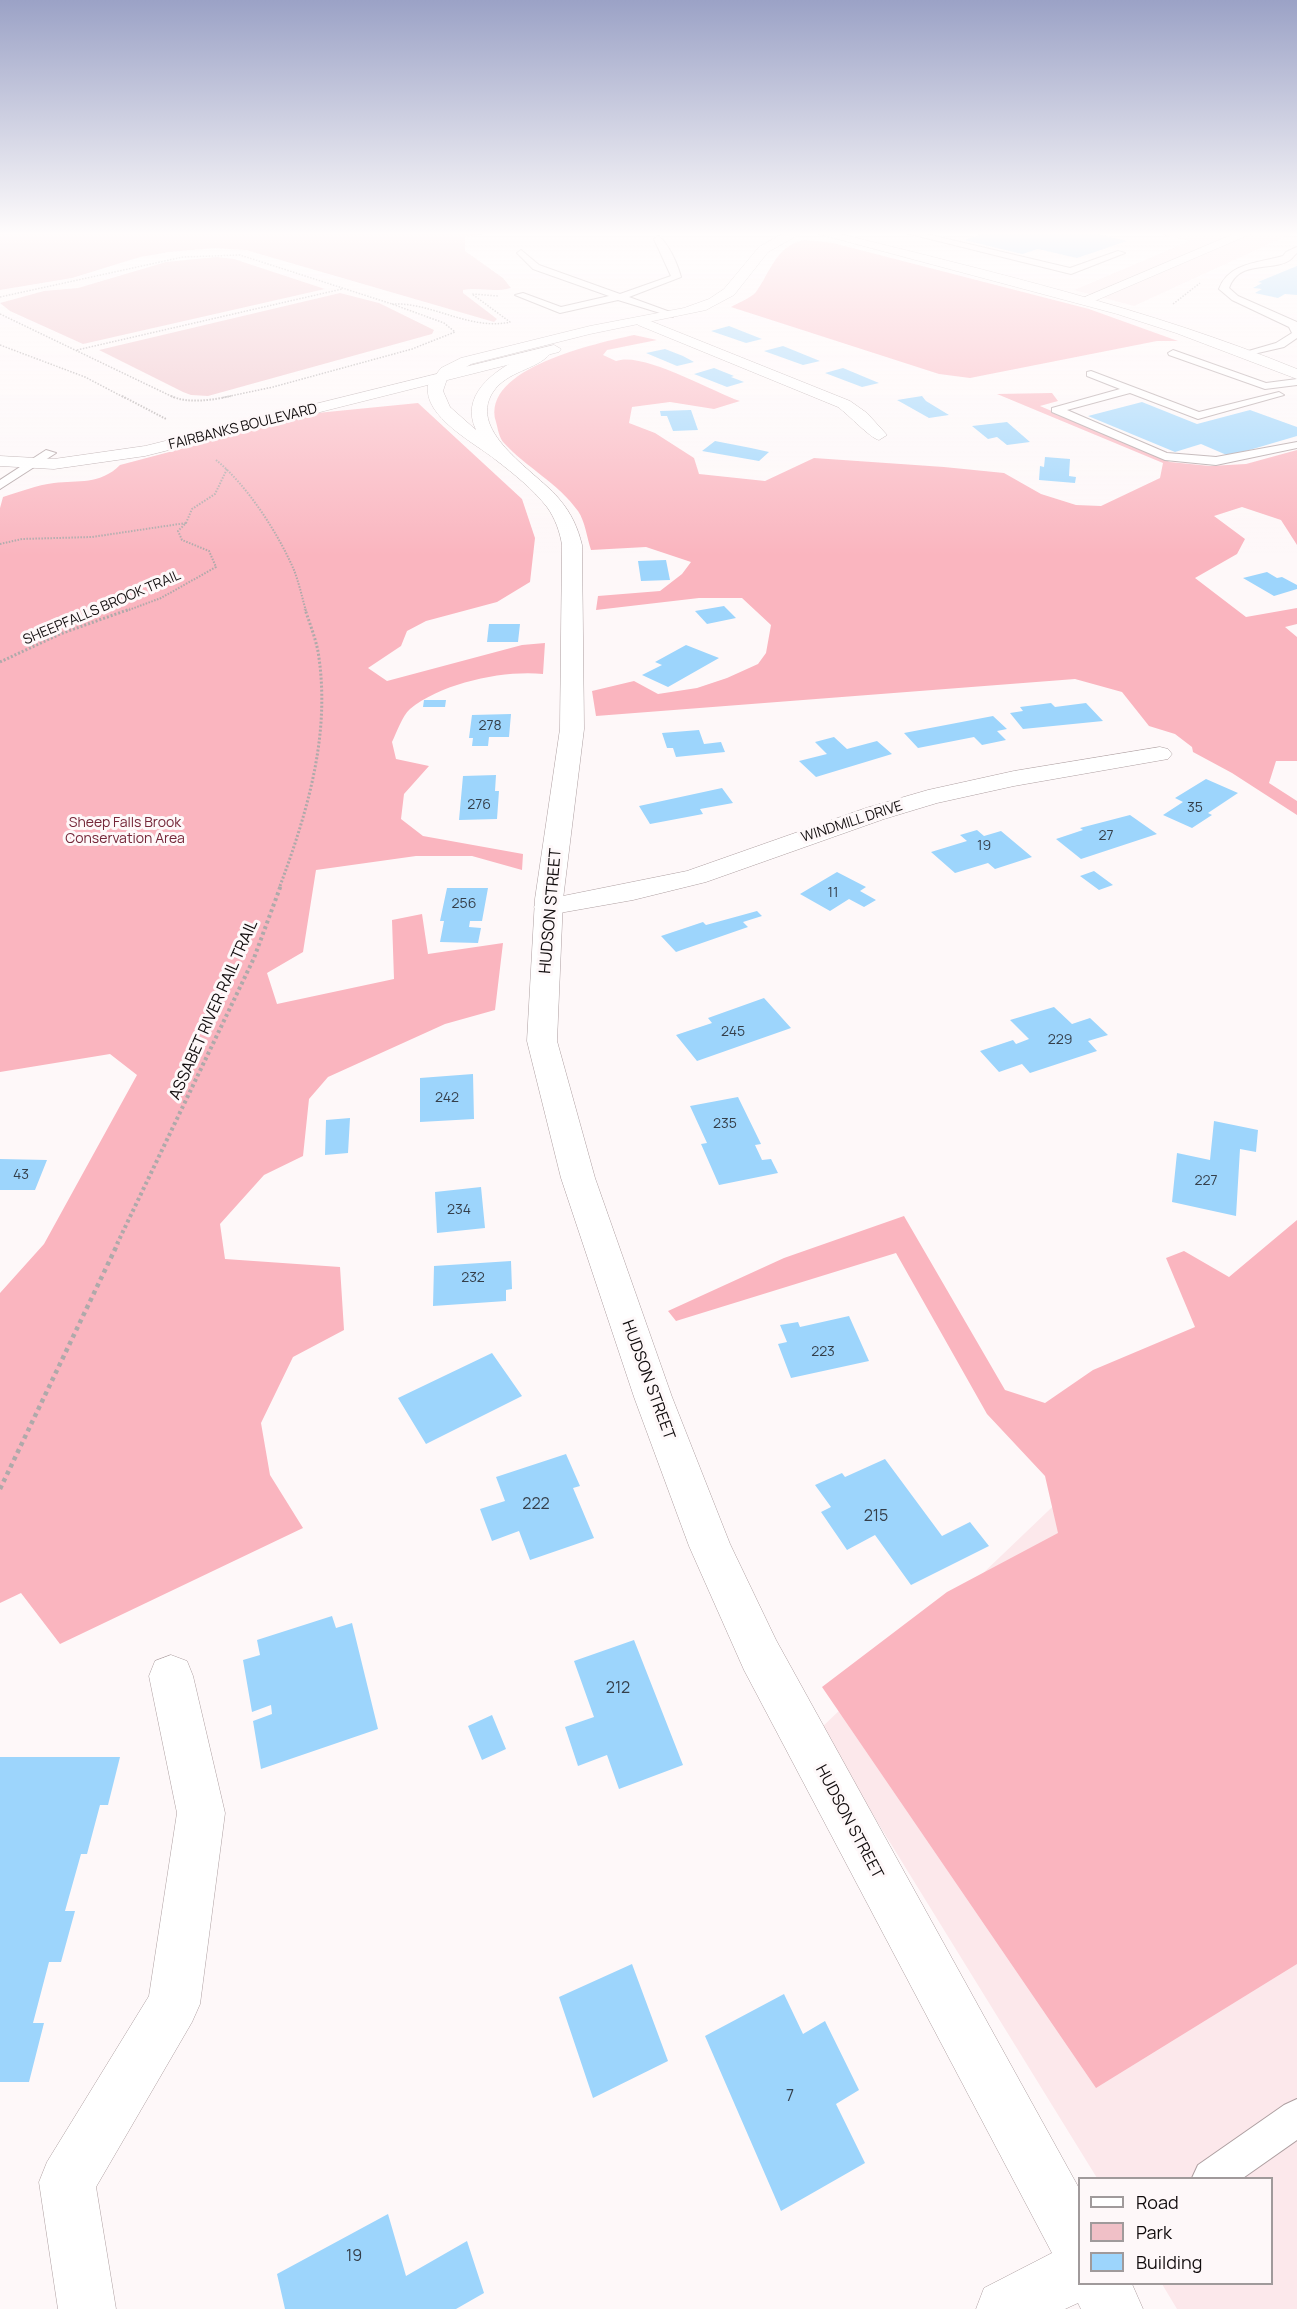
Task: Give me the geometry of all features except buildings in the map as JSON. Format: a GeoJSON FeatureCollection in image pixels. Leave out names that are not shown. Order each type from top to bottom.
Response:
{"type":"FeatureCollection","features":[{"type":"Feature","properties":{"kind":"street","name":"HUDSON STREET"},"geometry":{"type":"LineString","coordinates":[[548,341],[466,361],[446,371],[439,378],[435,392],[441,405],[465,430],[501,455],[553,504],[568,528],[572,544],[572,729],[548,907],[542,1041],[557,1106],[652,1397],[706,1535],[760,1655],[1078,2244]]}},
{"type":"Feature","properties":{"kind":"street","name":"HUDSON STREET"},"geometry":{"type":"LineString","coordinates":[[501,455],[481,421],[480,406],[486,391],[508,372],[554,350],[589,341]]}},
{"type":"Feature","properties":{"kind":"street"},"geometry":{"type":"LineString","coordinates":[[691,341],[844,404],[861,416],[879,435]]}},
{"type":"Feature","properties":{"kind":"street"},"geometry":{"type":"LineString","coordinates":[[1209,341],[1297,374]]}},
{"type":"Feature","properties":{"kind":"street","name":"FAIRBANKS BOULEVARD"},"geometry":{"type":"LineString","coordinates":[[0,448],[50,453],[109,448],[187,435],[554,350]]}},
{"type":"Feature","properties":{"kind":"street","name":"FAIRBANKS BOULEVARD"},"geometry":{"type":"LineString","coordinates":[[0,461],[35,465],[109,458],[466,361]]}},
{"type":"Feature","properties":{"kind":"street","name":"WINDMILL DRIVE"},"geometry":{"type":"LineString","coordinates":[[548,907],[643,892],[718,870],[835,827],[927,798],[1043,771],[1160,754]]}},
{"type":"Feature","properties":{"kind":"street"},"geometry":{"type":"LineString","coordinates":[[87,2309],[67,2182],[174,2004],[201,1813],[171,1676]]}},
{"type":"Feature","properties":{"kind":"street"},"geometry":{"type":"LineString","coordinates":[[1005,2309],[1078,2271]]}},
{"type":"Feature","properties":{"kind":"street"},"geometry":{"type":"LineString","coordinates":[[1100,2285],[1114,2309]]}},
{"type":"Feature","properties":{"kind":"lane"},"geometry":{"type":"LineString","coordinates":[[1249,354],[1285,341]]}},
{"type":"Feature","properties":{"kind":"lane"},"geometry":{"type":"LineString","coordinates":[[1091,374],[1198,416],[1279,395],[1265,386],[1173,353]]}},
{"type":"Feature","properties":{"kind":"lane"},"geometry":{"type":"LineString","coordinates":[[1265,386],[1297,382]]}},
{"type":"Feature","properties":{"kind":"lane"},"geometry":{"type":"LineString","coordinates":[[1129,390],[1075,402],[1056,410],[1165,456],[1216,461],[1297,445]]}},
{"type":"Feature","properties":{"kind":"lane"},"geometry":{"type":"LineString","coordinates":[[0,485],[35,465],[50,453]]}},
{"type":"Feature","properties":{"kind":"lane"},"geometry":{"type":"LineString","coordinates":[[1212,2177],[1297,2118]]}},
{"type":"Feature","properties":{"kind":"path"},"geometry":{"type":"LineString","coordinates":[[57,341],[179,400],[208,401],[397,352],[430,341]]}},
{"type":"Feature","properties":{"kind":"path"},"geometry":{"type":"LineString","coordinates":[[77,350],[117,341]]}},
{"type":"Feature","properties":{"kind":"path","name":"ASSABET RIVER RAIL TRAIL"},"geometry":{"type":"LineString","coordinates":[[0,345],[85,377],[155,412],[187,435],[227,469],[261,511],[294,570],[319,657],[322,736],[301,830],[254,958],[0,1489]]}},
{"type":"Feature","properties":{"kind":"path"},"geometry":{"type":"LineString","coordinates":[[0,544],[9,540],[58,540],[112,535],[186,523],[192,509],[215,494],[227,469]]}},
{"type":"Feature","properties":{"kind":"path","name":"SHEEPFALLS BROOK TRAIL"},"geometry":{"type":"LineString","coordinates":[[0,662],[60,634],[161,598],[216,567],[209,551],[182,540],[178,531],[186,523]]}},
{"type":"Feature","properties":{"kind":"shaded area"},"geometry":{"type":"Polygon","coordinates":[[[1297,1273],[1297,2309],[1177,2309],[1163,2285],[1273,2285],[1273,2177],[1096,2177],[820,1729],[1297,1273]]]}},
{"type":"Feature","properties":{"kind":"green space"},"geometry":{"type":"Polygon","coordinates":[[[76,341],[97,341],[83,344],[76,341]]]}},
{"type":"Feature","properties":{"kind":"green space"},"geometry":{"type":"Polygon","coordinates":[[[138,341],[408,341],[208,396],[183,392],[99,350],[138,341]]]}},
{"type":"Feature","properties":{"kind":"green space"},"geometry":{"type":"Polygon","coordinates":[[[609,341],[653,341],[607,350],[603,355],[616,361],[628,359],[677,373],[740,401],[714,409],[670,402],[632,407],[629,423],[655,433],[694,458],[699,474],[765,481],[814,458],[944,467],[1004,473],[1041,494],[1076,505],[1101,506],[1160,478],[1163,463],[997,394],[1052,393],[1058,401],[1040,406],[1170,462],[1210,466],[1246,464],[1297,450],[1297,545],[1281,520],[1242,507],[1214,516],[1245,539],[1237,554],[1195,578],[1246,617],[1297,608],[1297,624],[1285,627],[1297,637],[1297,761],[1276,761],[1269,783],[1297,801],[1297,815],[1232,773],[1193,752],[1192,747],[1175,734],[1149,726],[1122,692],[1075,679],[596,716],[592,691],[634,681],[658,694],[697,688],[758,664],[766,653],[771,625],[742,598],[699,598],[596,610],[598,596],[660,591],[682,574],[691,562],[646,547],[591,550],[578,511],[552,484],[504,443],[496,422],[496,403],[506,387],[523,373],[546,361],[609,341]]]}},
{"type":"Feature","properties":{"kind":"green space"},"geometry":{"type":"Polygon","coordinates":[[[836,341],[1178,341],[1157,341],[970,378],[939,374],[836,341]]]}},
{"type":"Feature","properties":{"kind":"green space","name":"Sheep Falls Brook Conservation Area"},"geometry":{"type":"Polygon","coordinates":[[[418,403],[522,499],[535,538],[530,582],[497,602],[426,621],[407,631],[401,646],[368,668],[387,681],[522,645],[545,643],[543,674],[492,676],[456,685],[423,700],[407,712],[392,742],[396,759],[429,766],[404,794],[401,819],[423,836],[523,854],[522,870],[472,856],[416,856],[316,870],[303,952],[267,973],[277,1004],[394,979],[392,920],[422,914],[428,954],[503,943],[495,1010],[445,1024],[328,1077],[309,1099],[303,1156],[264,1175],[220,1224],[225,1259],[340,1267],[344,1330],[293,1357],[261,1423],[270,1475],[303,1528],[60,1644],[21,1593],[0,1603],[0,1293],[44,1244],[137,1075],[110,1054],[0,1072],[0,508],[3,497],[48,484],[97,479],[120,465],[317,413],[418,403]]]}},
{"type":"Feature","properties":{"kind":"green space"},"geometry":{"type":"Polygon","coordinates":[[[904,1216],[1005,1390],[1045,1403],[1093,1370],[1195,1327],[1166,1258],[1184,1251],[1229,1277],[1297,1220],[1297,1964],[1096,2088],[822,1687],[947,1592],[1058,1533],[1045,1476],[987,1414],[896,1253],[676,1321],[668,1311],[784,1258],[904,1216]]]}}]}
